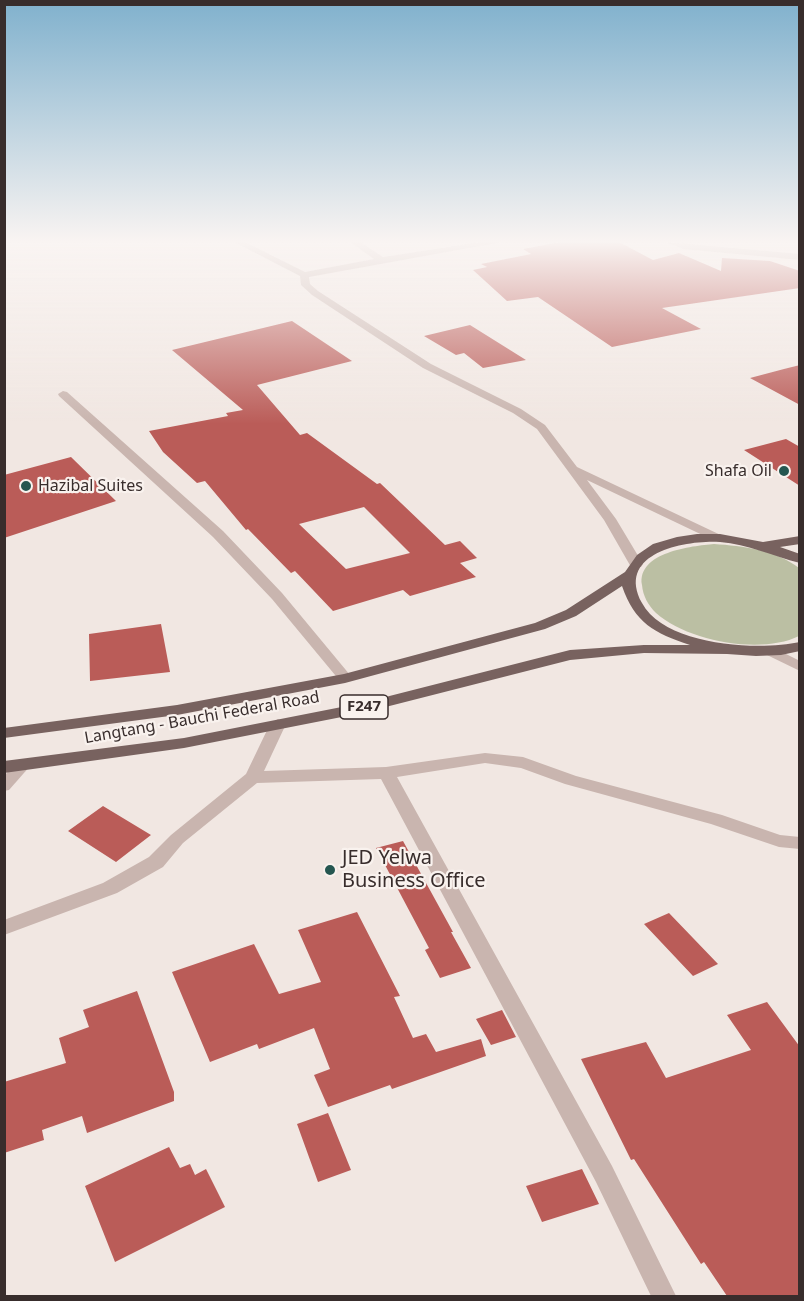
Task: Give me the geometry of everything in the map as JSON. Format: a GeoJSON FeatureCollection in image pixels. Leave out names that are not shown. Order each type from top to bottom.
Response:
{"type":"FeatureCollection","features":[{"type":"Feature","properties":{"kind":"main road","name":"F247"},"geometry":{"type":"LineString","coordinates":[[800,559],[764,545],[720,538],[698,539],[661,547],[646,554],[633,569],[629,587],[633,600],[657,625],[698,644],[723,650],[772,652],[800,646]]}},
{"type":"Feature","properties":{"kind":"main road","name":"F247"},"geometry":{"type":"LineString","coordinates":[[764,545],[800,540]]}},
{"type":"Feature","properties":{"kind":"main road","name":"Langtang - Bauchi Federal Road"},"geometry":{"type":"LineString","coordinates":[[4,733],[177,710],[345,678],[540,626],[571,613],[633,569]]}},
{"type":"Feature","properties":{"kind":"main road","name":"Langtang - Bauchi Federal Road"},"geometry":{"type":"LineString","coordinates":[[4,767],[184,743],[362,708],[570,655],[644,649],[723,650]]}},
{"type":"Feature","properties":{"kind":"street"},"geometry":{"type":"LineString","coordinates":[[330,303],[427,366],[517,411],[541,427],[610,519],[633,569]]}},
{"type":"Feature","properties":{"kind":"street"},"geometry":{"type":"LineString","coordinates":[[63,394],[218,534],[277,596],[345,678]]}},
{"type":"Feature","properties":{"kind":"street"},"geometry":{"type":"LineString","coordinates":[[573,469],[720,538]]}},
{"type":"Feature","properties":{"kind":"street"},"geometry":{"type":"LineString","coordinates":[[772,652],[800,667]]}},
{"type":"Feature","properties":{"kind":"street"},"geometry":{"type":"LineString","coordinates":[[4,928],[110,888],[156,862],[177,839],[253,777],[278,724]]}},
{"type":"Feature","properties":{"kind":"street"},"geometry":{"type":"LineString","coordinates":[[253,777],[386,773],[485,758],[523,763],[571,780],[717,819],[779,840],[800,843]]}},
{"type":"Feature","properties":{"kind":"street"},"geometry":{"type":"LineString","coordinates":[[386,773],[604,1174],[664,1296]]}},
{"type":"Feature","properties":{"kind":"lane"},"geometry":{"type":"LineString","coordinates":[[4,786],[23,765]]}},
{"type":"Feature","properties":{"kind":"green space"},"geometry":{"type":"Polygon","coordinates":[[[714,544],[770,553],[799,568],[799,636],[783,642],[765,644],[725,642],[686,631],[669,623],[653,610],[648,604],[642,585],[643,574],[648,565],[657,558],[680,549],[714,544]]]}},
{"type":"Feature","properties":{"kind":"building"},"geometry":{"type":"Polygon","coordinates":[[[546,303],[698,303],[662,308],[701,329],[612,347],[546,303]]]}},
{"type":"Feature","properties":{"kind":"building"},"geometry":{"type":"Polygon","coordinates":[[[292,321],[352,361],[257,385],[300,435],[307,433],[377,484],[380,483],[445,545],[460,541],[477,558],[460,563],[476,577],[410,596],[403,590],[333,611],[295,571],[291,573],[248,529],[246,530],[205,481],[197,483],[163,452],[149,431],[228,416],[226,413],[243,410],[172,350],[292,321]],[[364,507],[299,524],[346,569],[410,553],[364,507]]]}},
{"type":"Feature","properties":{"kind":"building"},"geometry":{"type":"Polygon","coordinates":[[[470,325],[526,360],[483,368],[464,353],[456,355],[424,336],[470,325]]]}},
{"type":"Feature","properties":{"kind":"building"},"geometry":{"type":"Polygon","coordinates":[[[800,365],[800,405],[750,378],[784,369],[800,365]]]}},
{"type":"Feature","properties":{"kind":"building"},"geometry":{"type":"Polygon","coordinates":[[[786,439],[800,447],[800,486],[744,450],[786,439]]]}},
{"type":"Feature","properties":{"kind":"building"},"geometry":{"type":"Polygon","coordinates":[[[71,457],[116,501],[4,538],[4,475],[71,457]]]}},
{"type":"Feature","properties":{"kind":"building"},"geometry":{"type":"Polygon","coordinates":[[[161,624],[170,672],[90,681],[89,634],[161,624]]]}},
{"type":"Feature","properties":{"kind":"building"},"geometry":{"type":"Polygon","coordinates":[[[103,806],[151,835],[116,862],[68,831],[103,806]]]}},
{"type":"Feature","properties":{"kind":"building"},"geometry":{"type":"Polygon","coordinates":[[[403,841],[471,968],[440,978],[425,950],[429,948],[376,848],[403,841]]]}},
{"type":"Feature","properties":{"kind":"building"},"geometry":{"type":"Polygon","coordinates":[[[357,912],[400,996],[394,997],[413,1038],[426,1034],[436,1052],[481,1039],[486,1056],[392,1089],[390,1085],[328,1107],[314,1075],[330,1069],[314,1028],[259,1049],[257,1044],[210,1062],[172,972],[254,944],[279,994],[321,982],[298,930],[357,912]]]}},
{"type":"Feature","properties":{"kind":"building"},"geometry":{"type":"Polygon","coordinates":[[[669,913],[718,964],[693,976],[644,924],[669,913]]]}},
{"type":"Feature","properties":{"kind":"building"},"geometry":{"type":"Polygon","coordinates":[[[137,991],[174,1092],[174,1101],[87,1133],[82,1116],[42,1130],[44,1140],[4,1153],[4,1082],[66,1063],[59,1038],[89,1027],[83,1010],[137,991]]]}},
{"type":"Feature","properties":{"kind":"building"},"geometry":{"type":"Polygon","coordinates":[[[767,1002],[800,1047],[800,1296],[727,1296],[704,1262],[701,1264],[634,1159],[631,1160],[581,1059],[646,1042],[666,1078],[751,1050],[727,1015],[767,1002]]]}},
{"type":"Feature","properties":{"kind":"building"},"geometry":{"type":"Polygon","coordinates":[[[502,1010],[516,1037],[491,1045],[476,1019],[502,1010]]]}},
{"type":"Feature","properties":{"kind":"building"},"geometry":{"type":"Polygon","coordinates":[[[328,1113],[351,1170],[318,1182],[297,1124],[328,1113]]]}},
{"type":"Feature","properties":{"kind":"building"},"geometry":{"type":"Polygon","coordinates":[[[169,1147],[180,1168],[190,1164],[195,1175],[206,1169],[225,1207],[115,1262],[85,1186],[169,1147]]]}},
{"type":"Feature","properties":{"kind":"building"},"geometry":{"type":"Polygon","coordinates":[[[582,1169],[599,1204],[542,1222],[526,1186],[582,1169]]]}},
{"type":"Feature","properties":{"kind":"place","name":"Shafa Oil"},"geometry":{"type":"Point","coordinates":[784,471]}},
{"type":"Feature","properties":{"kind":"place","name":"Hazibal Suites"},"geometry":{"type":"Point","coordinates":[26,486]}},
{"type":"Feature","properties":{"kind":"place","name":"JED Yelwa Business Office"},"geometry":{"type":"Point","coordinates":[330,870]}}]}
